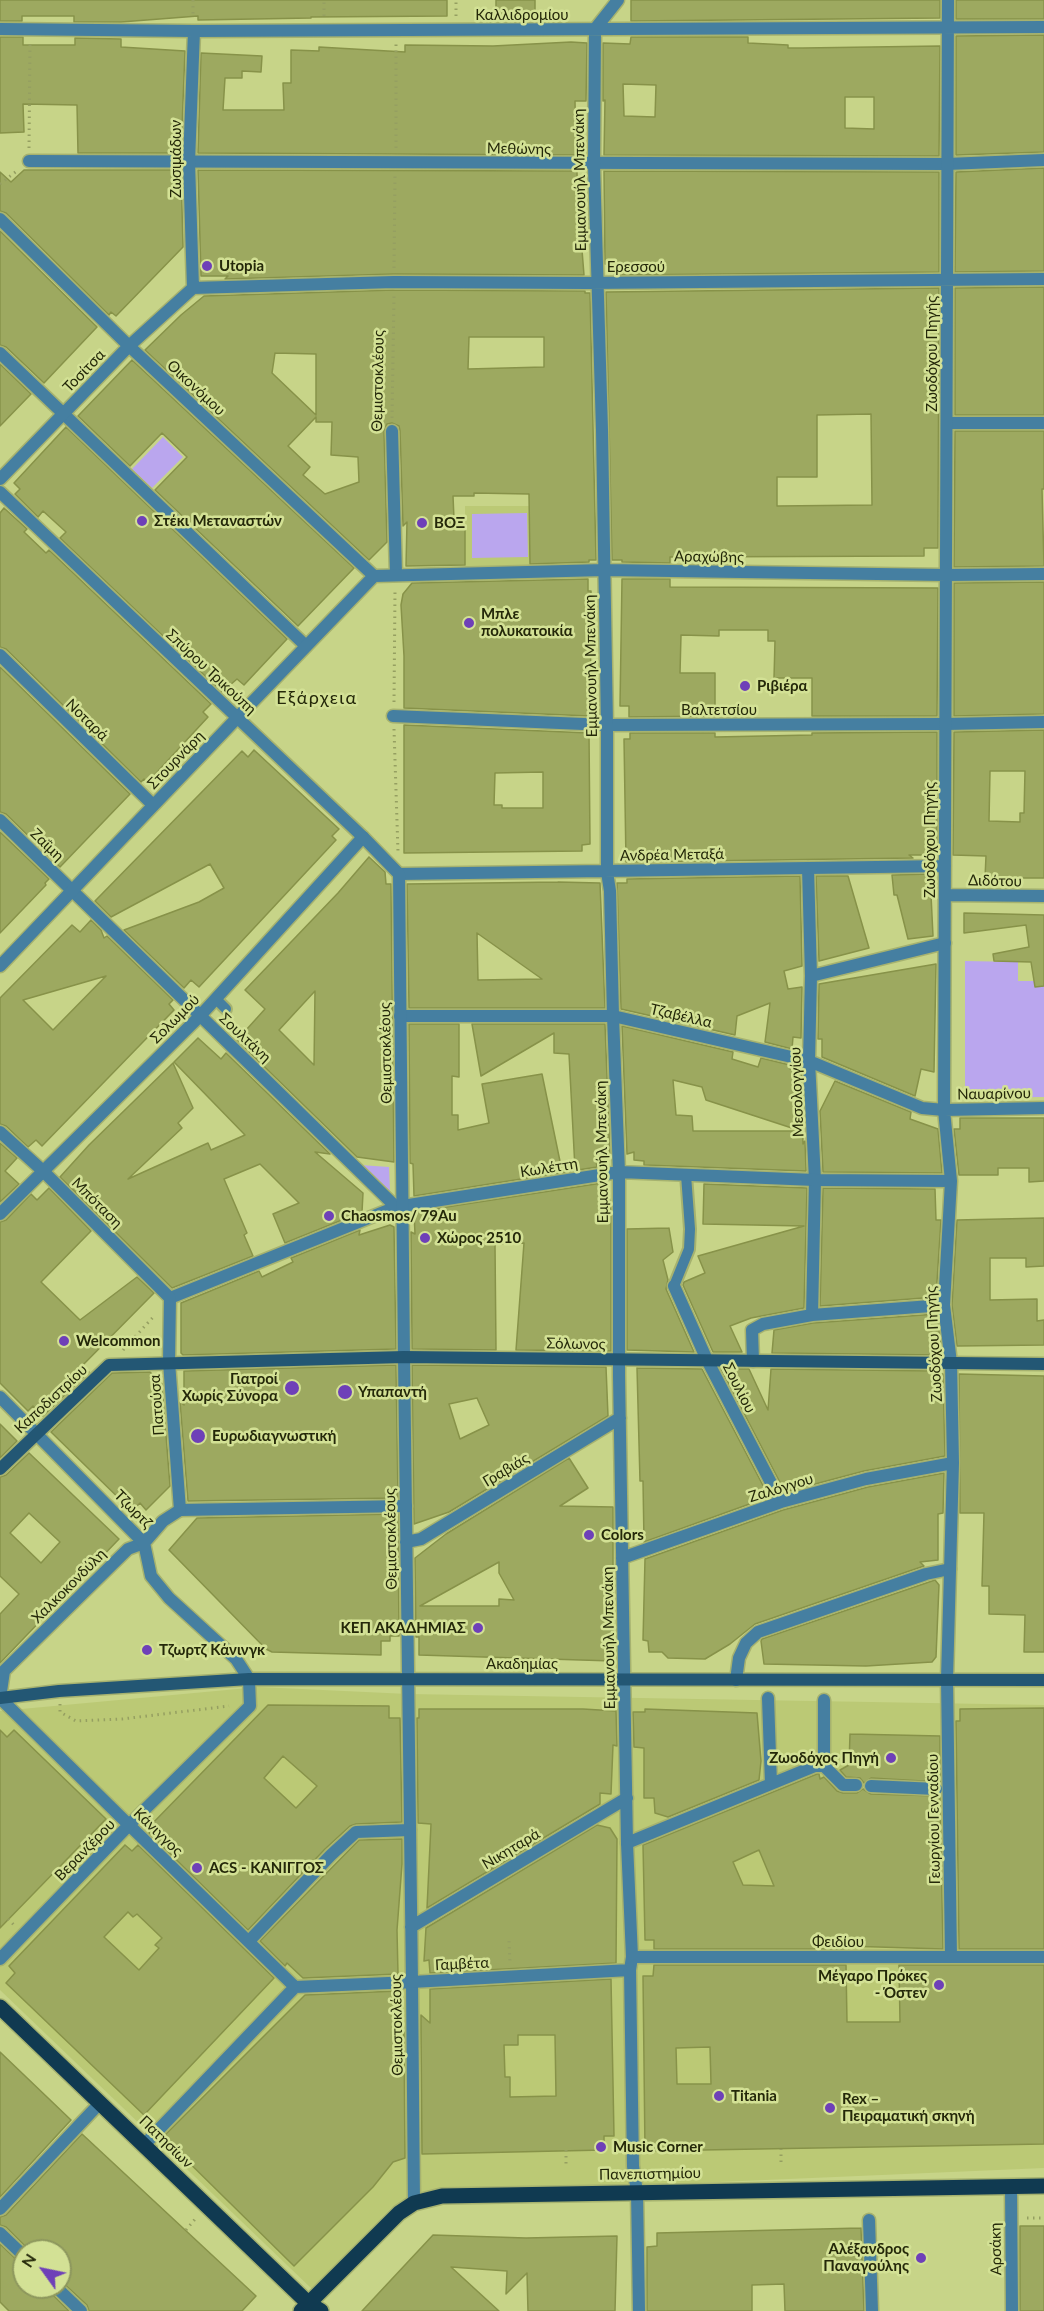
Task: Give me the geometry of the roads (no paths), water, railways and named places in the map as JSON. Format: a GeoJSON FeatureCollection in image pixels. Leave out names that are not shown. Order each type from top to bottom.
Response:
{"type":"FeatureCollection","features":[{"type":"Feature","properties":{"kind":"main road","name":"Σόλωνος"},"geometry":{"type":"LineString","coordinates":[[109,1365],[404,1357],[1044,1364]]}},
{"type":"Feature","properties":{"kind":"main road","name":"Καποδιστρίου"},"geometry":{"type":"LineString","coordinates":[[0,1469],[109,1365]]}},
{"type":"Feature","properties":{"kind":"main road","name":"Ακαδημίας"},"geometry":{"type":"LineString","coordinates":[[0,1698],[59,1691],[249,1679],[1044,1680]]}},
{"type":"Feature","properties":{"kind":"main road","name":"Πατησίων"},"geometry":{"type":"LineString","coordinates":[[0,2007],[310,2309]]}},
{"type":"Feature","properties":{"kind":"main road","name":"Πανεπιστημίου"},"geometry":{"type":"LineString","coordinates":[[310,2309],[390,2221],[414,2203],[454,2195],[1044,2186]]}},
{"type":"Feature","properties":{"kind":"street"},"geometry":{"type":"LineString","coordinates":[[595,29],[618,0]]}},
{"type":"Feature","properties":{"kind":"street","name":"Ζωοδόχου Πηγής"},"geometry":{"type":"LineString","coordinates":[[947,1679],[953,1462],[951,1363],[944,1305],[951,1181],[944,1110],[948,0]]}},
{"type":"Feature","properties":{"kind":"street","name":"Καλλιδρομίου"},"geometry":{"type":"LineString","coordinates":[[0,29],[194,31],[1044,27]]}},
{"type":"Feature","properties":{"kind":"street","name":"Εμμανουήλ Μπενάκη"},"geometry":{"type":"LineString","coordinates":[[595,29],[594,165],[607,725],[607,872],[610,891],[619,1172],[619,1359],[627,1843],[632,1957],[630,1970],[633,2166],[637,2192],[639,2311]]}},
{"type":"Feature","properties":{"kind":"street","name":"Ζωσιμάδων"},"geometry":{"type":"LineString","coordinates":[[193,288],[189,162],[194,31]]}},
{"type":"Feature","properties":{"kind":"street","name":"Μεθώνης"},"geometry":{"type":"LineString","coordinates":[[29,162],[594,165],[947,164],[1044,160]]}},
{"type":"Feature","properties":{"kind":"street","name":"Οικονόμου"},"geometry":{"type":"LineString","coordinates":[[0,219],[129,346],[374,576]]}},
{"type":"Feature","properties":{"kind":"street","name":"Ερεσσού"},"geometry":{"type":"LineString","coordinates":[[193,288],[394,282],[1044,279]]}},
{"type":"Feature","properties":{"kind":"street","name":"Τοσίτσα"},"geometry":{"type":"LineString","coordinates":[[0,479],[129,346],[193,288]]}},
{"type":"Feature","properties":{"kind":"street"},"geometry":{"type":"LineString","coordinates":[[0,352],[306,646]]}},
{"type":"Feature","properties":{"kind":"street"},"geometry":{"type":"LineString","coordinates":[[946,423],[1044,423]]}},
{"type":"Feature","properties":{"kind":"street","name":"Θεμιστοκλέους"},"geometry":{"type":"LineString","coordinates":[[392,431],[396,574]]}},
{"type":"Feature","properties":{"kind":"street","name":"Σπύρου Τρικούπη"},"geometry":{"type":"LineString","coordinates":[[0,492],[363,837],[399,874]]}},
{"type":"Feature","properties":{"kind":"street","name":"Αραχώβης"},"geometry":{"type":"LineString","coordinates":[[374,576],[604,570],[946,575],[1044,574]]}},
{"type":"Feature","properties":{"kind":"street","name":"Στουρνάρη"},"geometry":{"type":"LineString","coordinates":[[0,966],[374,576]]}},
{"type":"Feature","properties":{"kind":"street","name":"Νοταρά"},"geometry":{"type":"LineString","coordinates":[[0,655],[153,805]]}},
{"type":"Feature","properties":{"kind":"street","name":"Βαλτετσίου"},"geometry":{"type":"LineString","coordinates":[[393,716],[607,725],[1044,722]]}},
{"type":"Feature","properties":{"kind":"street","name":"Ζαΐμη"},"geometry":{"type":"LineString","coordinates":[[0,820],[72,890]]}},
{"type":"Feature","properties":{"kind":"street","name":"Σολωμού"},"geometry":{"type":"LineString","coordinates":[[0,1214],[200,1016],[363,837]]}},
{"type":"Feature","properties":{"kind":"street","name":"Ανδρέα Μεταξά"},"geometry":{"type":"LineString","coordinates":[[399,874],[945,866]]}},
{"type":"Feature","properties":{"kind":"street","name":"Μεσολογγίου"},"geometry":{"type":"LineString","coordinates":[[808,868],[811,976],[809,1061],[815,1180],[812,1315]]}},
{"type":"Feature","properties":{"kind":"street","name":"Θεμιστοκλέους"},"geometry":{"type":"LineString","coordinates":[[399,874],[400,1206],[404,1357],[414,2203]]}},
{"type":"Feature","properties":{"kind":"street","name":"Σουλτάνη"},"geometry":{"type":"LineString","coordinates":[[72,890],[200,1016],[400,1206]]}},
{"type":"Feature","properties":{"kind":"street","name":"Διδότου"},"geometry":{"type":"LineString","coordinates":[[945,896],[1044,896]]}},
{"type":"Feature","properties":{"kind":"street"},"geometry":{"type":"LineString","coordinates":[[811,976],[945,943]]}},
{"type":"Feature","properties":{"kind":"street","name":"Τζαβέλλα"},"geometry":{"type":"LineString","coordinates":[[400,1016],[613,1016],[809,1061],[922,1108],[944,1110]]}},
{"type":"Feature","properties":{"kind":"street","name":"Ναυαρίνου"},"geometry":{"type":"LineString","coordinates":[[944,1110],[1044,1108]]}},
{"type":"Feature","properties":{"kind":"street","name":"Μπόταση"},"geometry":{"type":"LineString","coordinates":[[0,1132],[43,1171],[170,1298]]}},
{"type":"Feature","properties":{"kind":"street","name":"Κωλέττη"},"geometry":{"type":"LineString","coordinates":[[170,1298],[400,1206],[619,1172],[815,1180],[951,1181]]}},
{"type":"Feature","properties":{"kind":"street","name":"Σουλίου"},"geometry":{"type":"LineString","coordinates":[[674,1286],[707,1360],[781,1503]]}},
{"type":"Feature","properties":{"kind":"street","name":"Πατούσα"},"geometry":{"type":"LineString","coordinates":[[170,1298],[169,1362],[180,1510]]}},
{"type":"Feature","properties":{"kind":"street"},"geometry":{"type":"LineString","coordinates":[[753,1361],[752,1330],[763,1324],[812,1315],[944,1305]]}},
{"type":"Feature","properties":{"kind":"street","name":"Τζωρτζ"},"geometry":{"type":"LineString","coordinates":[[0,1397],[144,1543],[151,1576],[169,1598],[236,1659],[249,1679]]}},
{"type":"Feature","properties":{"kind":"street","name":"Γραβιάς"},"geometry":{"type":"LineString","coordinates":[[406,1542],[421,1539],[620,1418]]}},
{"type":"Feature","properties":{"kind":"street","name":"Ζαλόγγου"},"geometry":{"type":"LineString","coordinates":[[622,1558],[781,1503],[866,1479],[953,1462]]}},
{"type":"Feature","properties":{"kind":"street"},"geometry":{"type":"LineString","coordinates":[[180,1510],[406,1506]]}},
{"type":"Feature","properties":{"kind":"street","name":"Χαλκοκονδύλη"},"geometry":{"type":"LineString","coordinates":[[0,1698],[4,1671],[128,1549],[144,1543],[163,1521],[180,1510]]}},
{"type":"Feature","properties":{"kind":"street"},"geometry":{"type":"LineString","coordinates":[[736,1680],[739,1658],[746,1643],[758,1632],[926,1574],[950,1569]]}},
{"type":"Feature","properties":{"kind":"street","name":"Βερανζέρου"},"geometry":{"type":"LineString","coordinates":[[0,1959],[129,1825],[250,1706],[249,1679]]}},
{"type":"Feature","properties":{"kind":"street","name":"Γεωργίου Γενναδίου"},"geometry":{"type":"LineString","coordinates":[[947,1679],[951,1957]]}},
{"type":"Feature","properties":{"kind":"street","name":"Κάνιγγος"},"geometry":{"type":"LineString","coordinates":[[0,1698],[295,1987]]}},
{"type":"Feature","properties":{"kind":"street"},"geometry":{"type":"LineString","coordinates":[[768,1698],[771,1784]]}},
{"type":"Feature","properties":{"kind":"street"},"geometry":{"type":"LineString","coordinates":[[824,1700],[824,1766]]}},
{"type":"Feature","properties":{"kind":"street"},"geometry":{"type":"LineString","coordinates":[[627,1843],[815,1766],[824,1766],[843,1785],[856,1785]]}},
{"type":"Feature","properties":{"kind":"street"},"geometry":{"type":"LineString","coordinates":[[871,1786],[936,1789]]}},
{"type":"Feature","properties":{"kind":"street","name":"Νικηταρά"},"geometry":{"type":"LineString","coordinates":[[411,1927],[627,1798]]}},
{"type":"Feature","properties":{"kind":"street"},"geometry":{"type":"LineString","coordinates":[[249,1941],[356,1832],[410,1830]]}},
{"type":"Feature","properties":{"kind":"street","name":"Φειδίου"},"geometry":{"type":"LineString","coordinates":[[632,1957],[1044,1957]]}},
{"type":"Feature","properties":{"kind":"street","name":"Γαμβέτα"},"geometry":{"type":"LineString","coordinates":[[295,1987],[630,1970]]}},
{"type":"Feature","properties":{"kind":"street"},"geometry":{"type":"LineString","coordinates":[[144,2145],[295,1987]]}},
{"type":"Feature","properties":{"kind":"street"},"geometry":{"type":"LineString","coordinates":[[0,2209],[100,2103]]}},
{"type":"Feature","properties":{"kind":"street","name":"Αρσάκη"},"geometry":{"type":"LineString","coordinates":[[1011,2187],[1012,2311]]}},
{"type":"Feature","properties":{"kind":"street"},"geometry":{"type":"LineString","coordinates":[[869,2220],[872,2311]]}},
{"type":"Feature","properties":{"kind":"street"},"geometry":{"type":"LineString","coordinates":[[0,2233],[12,2244]]}},
{"type":"Feature","properties":{"kind":"street"},"geometry":{"type":"LineString","coordinates":[[68,2299],[81,2311]]}},
{"type":"Feature","properties":{"kind":"lane"},"geometry":{"type":"LineString","coordinates":[[216,999],[226,1009]]}},
{"type":"Feature","properties":{"kind":"lane"},"geometry":{"type":"LineString","coordinates":[[674,1286],[689,1249],[690,1229],[686,1175]]}},
{"type":"Feature","properties":{"kind":"place","name":"Utopia"},"geometry":{"type":"Point","coordinates":[207,266]}},
{"type":"Feature","properties":{"kind":"place","name":"Στέκι Μεταναστών"},"geometry":{"type":"Point","coordinates":[142,521]}},
{"type":"Feature","properties":{"kind":"place","name":"ΒΟΞ"},"geometry":{"type":"Point","coordinates":[422,523]}},
{"type":"Feature","properties":{"kind":"place","name":"Μπλε πολυκατοικία"},"geometry":{"type":"Point","coordinates":[469,623]}},
{"type":"Feature","properties":{"kind":"place","name":"Ριβιέρα"},"geometry":{"type":"Point","coordinates":[745,686]}},
{"type":"Feature","properties":{"kind":"place","name":"Chaosmos/ 79Au"},"geometry":{"type":"Point","coordinates":[329,1216]}},
{"type":"Feature","properties":{"kind":"place","name":"Χώρος 2510"},"geometry":{"type":"Point","coordinates":[425,1238]}},
{"type":"Feature","properties":{"kind":"place","name":"Welcommon"},"geometry":{"type":"Point","coordinates":[64,1341]}},
{"type":"Feature","properties":{"kind":"place","name":"Γιατροί Χωρίς Σύνορα"},"geometry":{"type":"Point","coordinates":[292,1388]}},
{"type":"Feature","properties":{"kind":"place","name":"Υπαπαντή"},"geometry":{"type":"Point","coordinates":[345,1392]}},
{"type":"Feature","properties":{"kind":"place","name":"Ευρωδιαγνωστική"},"geometry":{"type":"Point","coordinates":[198,1436]}},
{"type":"Feature","properties":{"kind":"place","name":"Colors"},"geometry":{"type":"Point","coordinates":[589,1535]}},
{"type":"Feature","properties":{"kind":"place","name":"ΚΕΠ ΑΚΑΔΗΜΙΑΣ"},"geometry":{"type":"Point","coordinates":[478,1628]}},
{"type":"Feature","properties":{"kind":"place","name":"Τζωρτζ Κάνινγκ"},"geometry":{"type":"Point","coordinates":[147,1650]}},
{"type":"Feature","properties":{"kind":"place","name":"Ζωοδόχος Πηγή"},"geometry":{"type":"Point","coordinates":[891,1758]}},
{"type":"Feature","properties":{"kind":"place","name":"ACS - ΚΑΝΙΓΓΟΣ"},"geometry":{"type":"Point","coordinates":[197,1868]}},
{"type":"Feature","properties":{"kind":"place","name":"Μέγαρο Πρόκες - Όστεν"},"geometry":{"type":"Point","coordinates":[939,1985]}},
{"type":"Feature","properties":{"kind":"place","name":"Titania"},"geometry":{"type":"Point","coordinates":[719,2096]}},
{"type":"Feature","properties":{"kind":"place","name":"Rex – Πειραματική σκηνή"},"geometry":{"type":"Point","coordinates":[830,2108]}},
{"type":"Feature","properties":{"kind":"place","name":"Music Corner"},"geometry":{"type":"Point","coordinates":[601,2147]}},
{"type":"Feature","properties":{"kind":"place","name":"Αλέξανδρος Παναγούλης"},"geometry":{"type":"Point","coordinates":[921,2258]}},
{"type":"Feature","properties":{"kind":"district","name":"Εξάρχεια"},"geometry":{"type":"Point","coordinates":[317,698]}}]}
